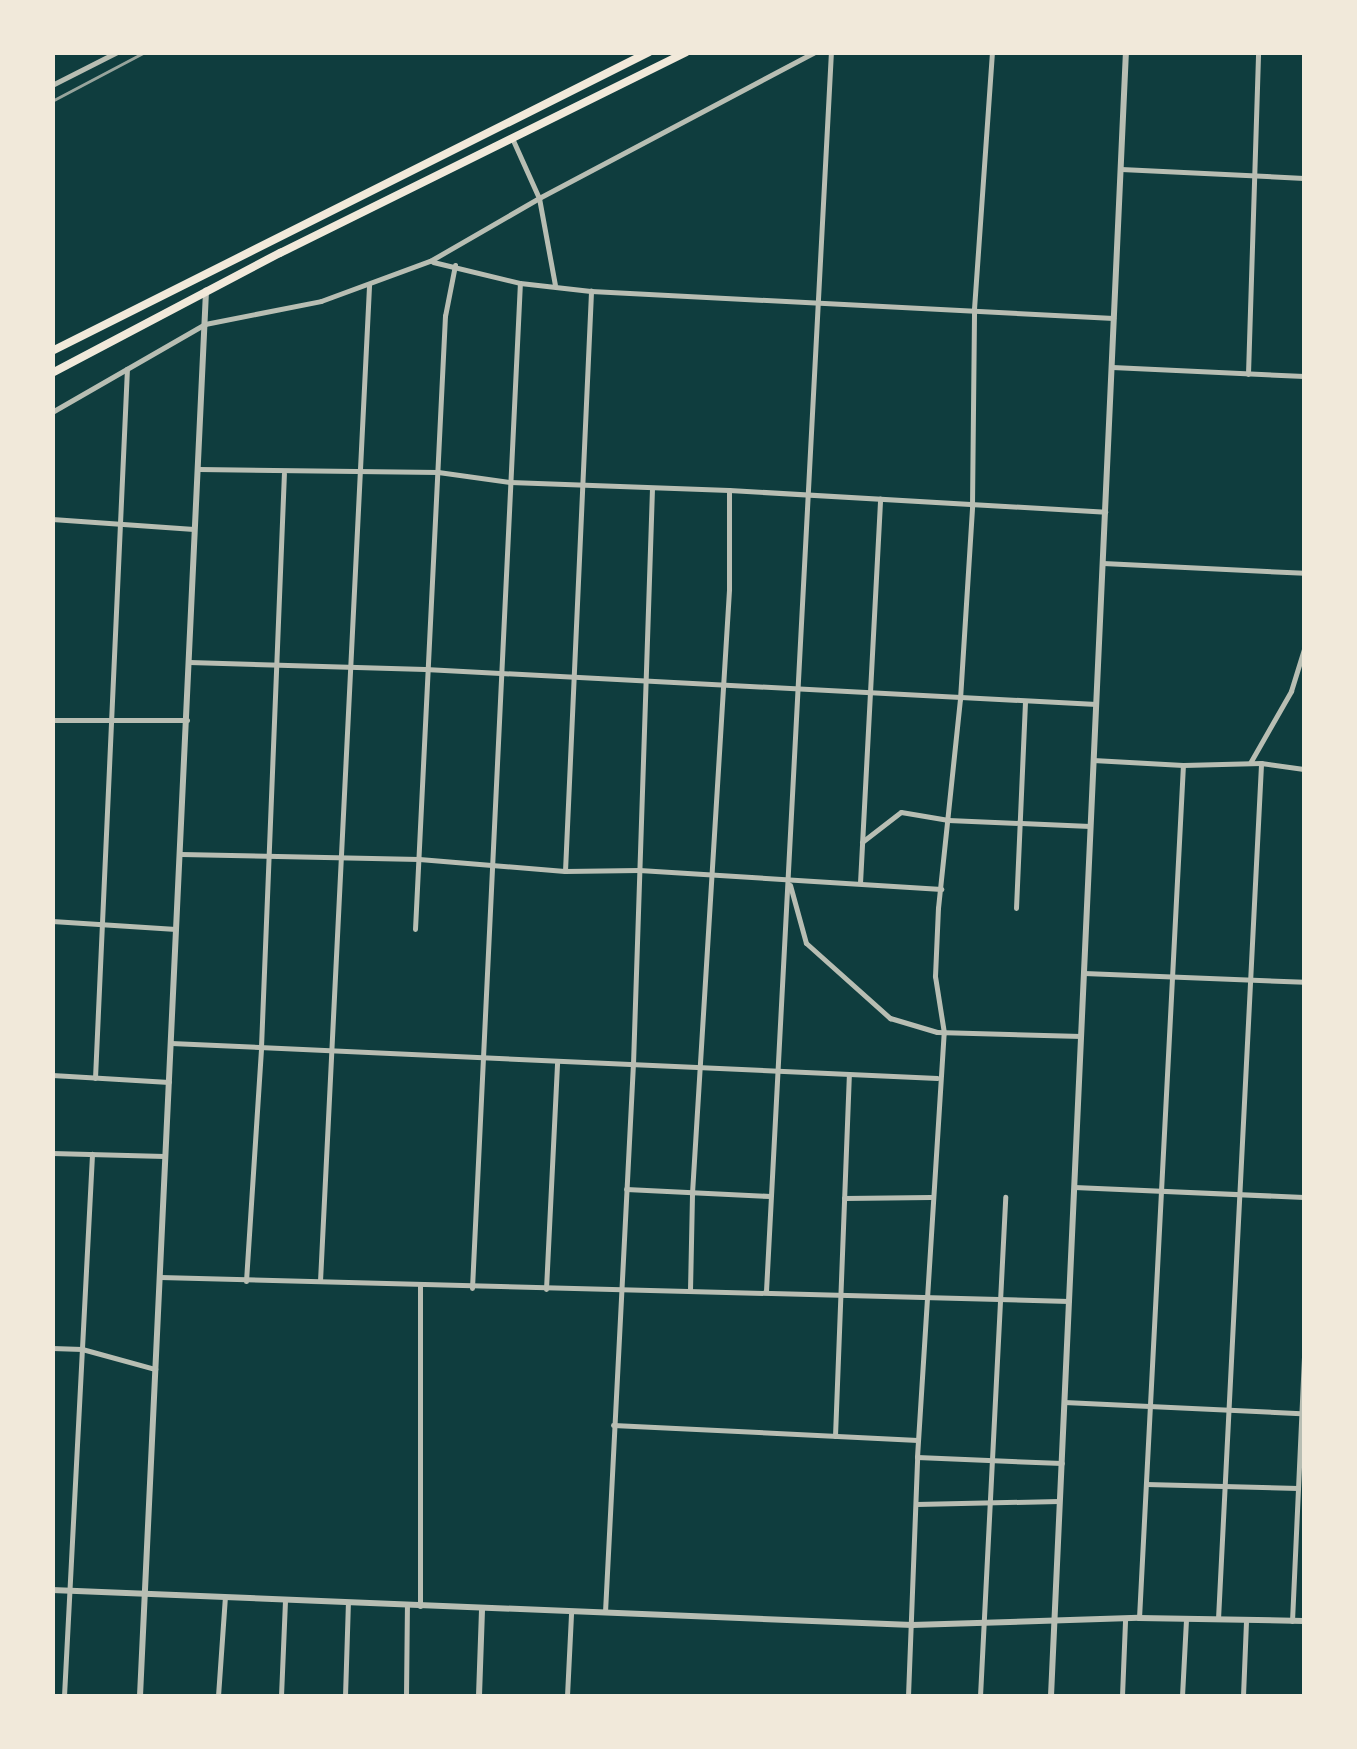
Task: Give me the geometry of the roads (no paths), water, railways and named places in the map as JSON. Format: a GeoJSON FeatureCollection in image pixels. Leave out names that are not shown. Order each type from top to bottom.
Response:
{"type":"FeatureCollection","features":[{"type":"Feature","properties":{"kind":"main road"},"geometry":{"type":"LineString","coordinates":[[52,351],[648,52]]}},
{"type":"Feature","properties":{"kind":"main road"},"geometry":{"type":"LineString","coordinates":[[53,372],[206,291],[686,52]]}},
{"type":"Feature","properties":{"kind":"street"},"geometry":{"type":"LineString","coordinates":[[52,85],[117,52]]}},
{"type":"Feature","properties":{"kind":"street"},"geometry":{"type":"LineString","coordinates":[[52,412],[205,324],[321,301],[430,261],[539,198],[815,52]]}},
{"type":"Feature","properties":{"kind":"street"},"geometry":{"type":"LineString","coordinates":[[766,1291],[830,52]]}},
{"type":"Feature","properties":{"kind":"street"},"geometry":{"type":"LineString","coordinates":[[908,1696],[916,1457],[929,1296],[938,1078],[944,1033],[936,976],[972,506],[974,309],[992,52]]}},
{"type":"Feature","properties":{"kind":"street"},"geometry":{"type":"LineString","coordinates":[[1051,1696],[1126,52]]}},
{"type":"Feature","properties":{"kind":"street"},"geometry":{"type":"LineString","coordinates":[[1248,374],[1258,52]]}},
{"type":"Feature","properties":{"kind":"street"},"geometry":{"type":"LineString","coordinates":[[512,138],[539,198],[555,284]]}},
{"type":"Feature","properties":{"kind":"street"},"geometry":{"type":"LineString","coordinates":[[1120,169],[1304,178]]}},
{"type":"Feature","properties":{"kind":"street"},"geometry":{"type":"LineString","coordinates":[[430,261],[520,282],[590,291],[1113,318]]}},
{"type":"Feature","properties":{"kind":"street"},"geometry":{"type":"LineString","coordinates":[[415,929],[445,316],[455,265]]}},
{"type":"Feature","properties":{"kind":"street"},"geometry":{"type":"LineString","coordinates":[[472,1288],[520,282]]}},
{"type":"Feature","properties":{"kind":"street"},"geometry":{"type":"LineString","coordinates":[[320,1281],[368,285]]}},
{"type":"Feature","properties":{"kind":"street"},"geometry":{"type":"LineString","coordinates":[[140,1696],[206,291]]}},
{"type":"Feature","properties":{"kind":"street"},"geometry":{"type":"LineString","coordinates":[[565,871],[590,291]]}},
{"type":"Feature","properties":{"kind":"street"},"geometry":{"type":"LineString","coordinates":[[1112,367],[1304,376]]}},
{"type":"Feature","properties":{"kind":"street"},"geometry":{"type":"LineString","coordinates":[[94,1078],[128,368]]}},
{"type":"Feature","properties":{"kind":"street"},"geometry":{"type":"LineString","coordinates":[[52,388],[53,372]]}},
{"type":"Feature","properties":{"kind":"street"},"geometry":{"type":"LineString","coordinates":[[198,469],[438,472],[510,482],[730,490],[1104,512]]}},
{"type":"Feature","properties":{"kind":"street"},"geometry":{"type":"LineString","coordinates":[[246,1281],[261,1047],[284,473]]}},
{"type":"Feature","properties":{"kind":"street"},"geometry":{"type":"LineString","coordinates":[[605,1615],[633,1064],[652,488]]}},
{"type":"Feature","properties":{"kind":"street"},"geometry":{"type":"LineString","coordinates":[[690,1290],[699,1067],[729,589],[730,490]]}},
{"type":"Feature","properties":{"kind":"street"},"geometry":{"type":"LineString","coordinates":[[860,883],[880,499]]}},
{"type":"Feature","properties":{"kind":"street"},"geometry":{"type":"LineString","coordinates":[[52,519],[196,529]]}},
{"type":"Feature","properties":{"kind":"street"},"geometry":{"type":"LineString","coordinates":[[1102,564],[1304,573]]}},
{"type":"Feature","properties":{"kind":"street"},"geometry":{"type":"LineString","coordinates":[[1249,765],[1291,692],[1304,649]]}},
{"type":"Feature","properties":{"kind":"street"},"geometry":{"type":"LineString","coordinates":[[189,662],[427,669],[647,680],[721,688],[1096,704]]}},
{"type":"Feature","properties":{"kind":"street"},"geometry":{"type":"LineString","coordinates":[[1016,908],[1025,702]]}},
{"type":"Feature","properties":{"kind":"street"},"geometry":{"type":"LineString","coordinates":[[52,720],[187,720]]}},
{"type":"Feature","properties":{"kind":"street"},"geometry":{"type":"LineString","coordinates":[[1094,760],[1183,765],[1261,763],[1304,770]]}},
{"type":"Feature","properties":{"kind":"street"},"geometry":{"type":"LineString","coordinates":[[1218,1618],[1261,763]]}},
{"type":"Feature","properties":{"kind":"street"},"geometry":{"type":"LineString","coordinates":[[1139,1618],[1183,765]]}},
{"type":"Feature","properties":{"kind":"street"},"geometry":{"type":"LineString","coordinates":[[862,842],[900,812],[948,820],[1090,826]]}},
{"type":"Feature","properties":{"kind":"street"},"geometry":{"type":"LineString","coordinates":[[180,854],[419,859],[565,871],[639,870],[941,889]]}},
{"type":"Feature","properties":{"kind":"street"},"geometry":{"type":"LineString","coordinates":[[788,878],[806,943],[890,1018],[918,1030],[944,1033],[1081,1036]]}},
{"type":"Feature","properties":{"kind":"street"},"geometry":{"type":"LineString","coordinates":[[52,921],[176,929]]}},
{"type":"Feature","properties":{"kind":"street"},"geometry":{"type":"LineString","coordinates":[[1084,973],[1304,982]]}},
{"type":"Feature","properties":{"kind":"street"},"geometry":{"type":"LineString","coordinates":[[171,1043],[938,1078]]}},
{"type":"Feature","properties":{"kind":"street"},"geometry":{"type":"LineString","coordinates":[[546,1289],[557,1061]]}},
{"type":"Feature","properties":{"kind":"street"},"geometry":{"type":"LineString","coordinates":[[835,1436],[849,1074]]}},
{"type":"Feature","properties":{"kind":"street"},"geometry":{"type":"LineString","coordinates":[[52,1075],[169,1082]]}},
{"type":"Feature","properties":{"kind":"street"},"geometry":{"type":"LineString","coordinates":[[52,1153],[166,1156]]}},
{"type":"Feature","properties":{"kind":"street"},"geometry":{"type":"LineString","coordinates":[[64,1696],[92,1154]]}},
{"type":"Feature","properties":{"kind":"street"},"geometry":{"type":"LineString","coordinates":[[1074,1187],[1304,1198]]}},
{"type":"Feature","properties":{"kind":"street"},"geometry":{"type":"LineString","coordinates":[[626,1190],[770,1196]]}},
{"type":"Feature","properties":{"kind":"street"},"geometry":{"type":"LineString","coordinates":[[980,1696],[1005,1196]]}},
{"type":"Feature","properties":{"kind":"street"},"geometry":{"type":"LineString","coordinates":[[844,1198],[932,1197]]}},
{"type":"Feature","properties":{"kind":"street"},"geometry":{"type":"LineString","coordinates":[[160,1277],[1069,1301]]}},
{"type":"Feature","properties":{"kind":"street"},"geometry":{"type":"LineString","coordinates":[[420,1286],[420,1606]]}},
{"type":"Feature","properties":{"kind":"street"},"geometry":{"type":"LineString","coordinates":[[52,1348],[82,1349],[155,1368]]}},
{"type":"Feature","properties":{"kind":"street"},"geometry":{"type":"LineString","coordinates":[[1292,1621],[1301,1513],[1298,1488],[1304,1357]]}},
{"type":"Feature","properties":{"kind":"street"},"geometry":{"type":"LineString","coordinates":[[1064,1402],[1303,1413]]}},
{"type":"Feature","properties":{"kind":"street"},"geometry":{"type":"LineString","coordinates":[[613,1426],[918,1440]]}},
{"type":"Feature","properties":{"kind":"street"},"geometry":{"type":"LineString","coordinates":[[916,1457],[1062,1462]]}},
{"type":"Feature","properties":{"kind":"street"},"geometry":{"type":"LineString","coordinates":[[1146,1484],[1298,1488]]}},
{"type":"Feature","properties":{"kind":"street"},"geometry":{"type":"LineString","coordinates":[[916,1504],[1059,1501]]}},
{"type":"Feature","properties":{"kind":"street"},"geometry":{"type":"LineString","coordinates":[[52,1590],[912,1625],[1139,1618],[1304,1622]]}},
{"type":"Feature","properties":{"kind":"street"},"geometry":{"type":"LineString","coordinates":[[218,1696],[225,1597]]}},
{"type":"Feature","properties":{"kind":"street"},"geometry":{"type":"LineString","coordinates":[[281,1696],[286,1601]]}},
{"type":"Feature","properties":{"kind":"street"},"geometry":{"type":"LineString","coordinates":[[345,1696],[348,1603]]}},
{"type":"Feature","properties":{"kind":"street"},"geometry":{"type":"LineString","coordinates":[[406,1696],[408,1606]]}},
{"type":"Feature","properties":{"kind":"street"},"geometry":{"type":"LineString","coordinates":[[478,1696],[482,1609]]}},
{"type":"Feature","properties":{"kind":"street"},"geometry":{"type":"LineString","coordinates":[[567,1696],[571,1613]]}},
{"type":"Feature","properties":{"kind":"street"},"geometry":{"type":"LineString","coordinates":[[1182,1696],[1186,1618]]}},
{"type":"Feature","properties":{"kind":"street"},"geometry":{"type":"LineString","coordinates":[[1122,1696],[1124,1619]]}},
{"type":"Feature","properties":{"kind":"street"},"geometry":{"type":"LineString","coordinates":[[1243,1696],[1246,1619]]}},
{"type":"Feature","properties":{"kind":"street"},"geometry":{"type":"LineString","coordinates":[[1304,1682],[1304,1696]]}},
{"type":"Feature","properties":{"kind":"railway"},"geometry":{"type":"LineString","coordinates":[[52,101],[145,52]]}}]}
